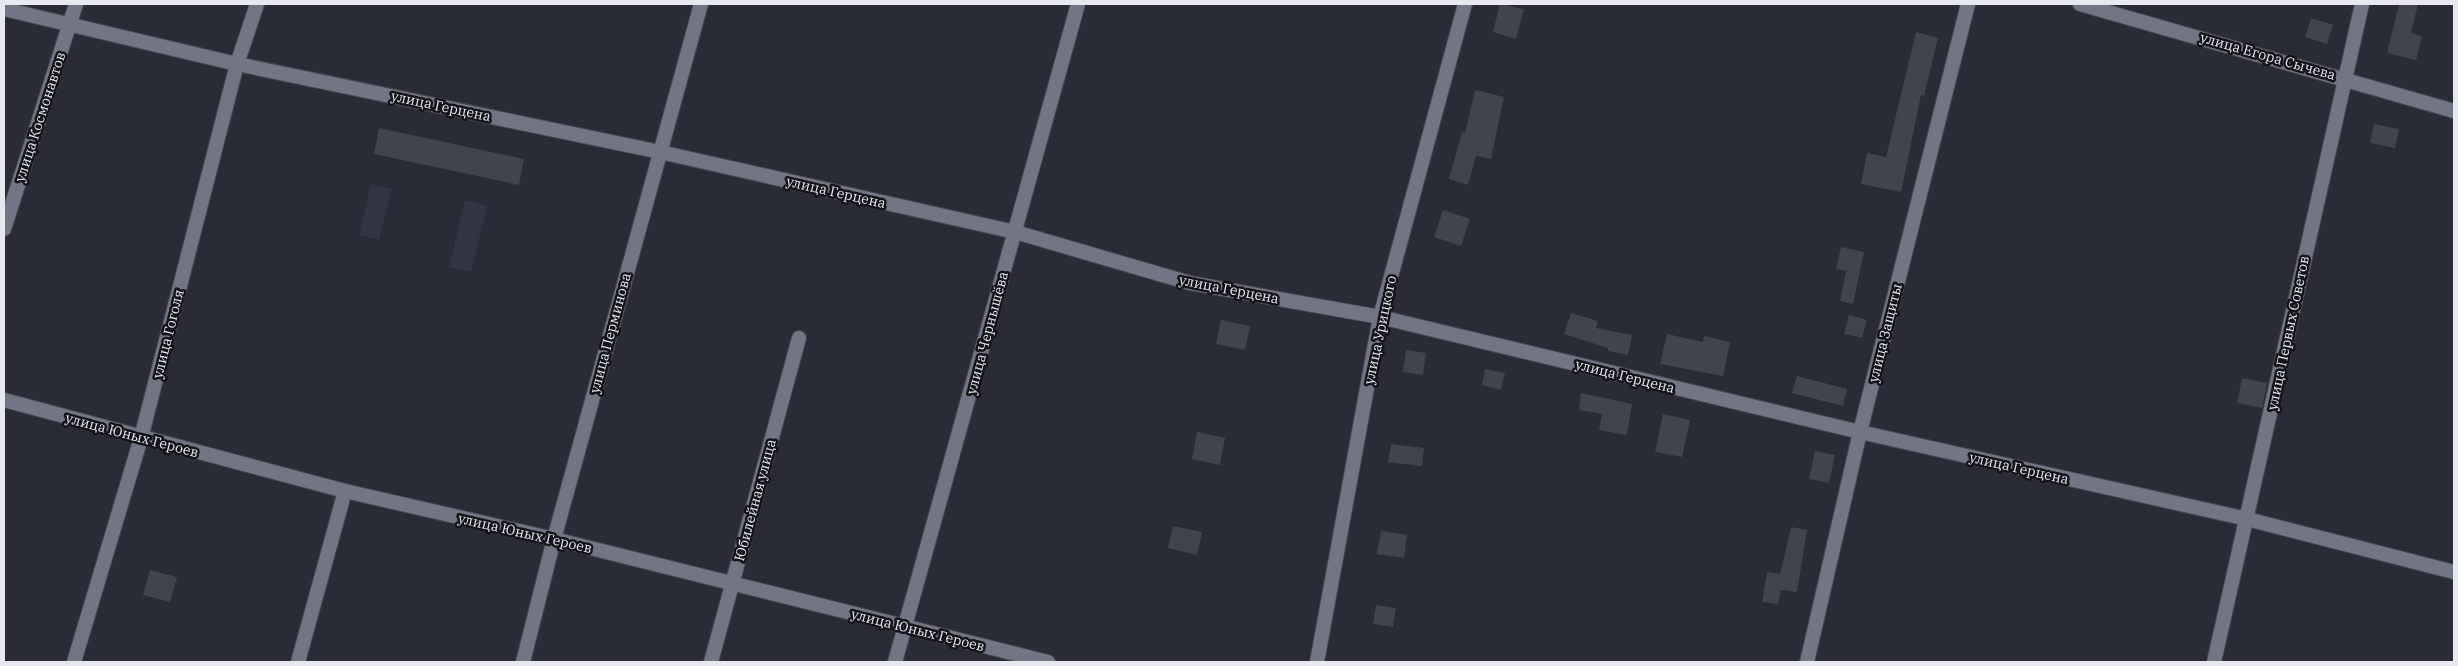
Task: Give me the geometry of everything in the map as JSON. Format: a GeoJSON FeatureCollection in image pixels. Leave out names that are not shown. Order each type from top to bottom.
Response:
{"type":"FeatureCollection","features":[{"type":"Feature","properties":{"kind":"street","name":"улица Космонавтов"},"geometry":{"type":"LineString","coordinates":[[4,229],[76,4]]}},
{"type":"Feature","properties":{"kind":"street","name":"улица Гоголя"},"geometry":{"type":"LineString","coordinates":[[74,662],[141,438],[237,64],[258,4]]}},
{"type":"Feature","properties":{"kind":"street","name":"улица Перминова"},"geometry":{"type":"LineString","coordinates":[[523,662],[554,539],[701,4]]}},
{"type":"Feature","properties":{"kind":"street","name":"улица Чернышёва"},"geometry":{"type":"LineString","coordinates":[[895,662],[1078,4]]}},
{"type":"Feature","properties":{"kind":"street","name":"улица Урицкого"},"geometry":{"type":"LineString","coordinates":[[1317,662],[1380,317],[1465,4]]}},
{"type":"Feature","properties":{"kind":"street","name":"улица Защиты"},"geometry":{"type":"LineString","coordinates":[[1807,662],[1860,432],[1968,4]]}},
{"type":"Feature","properties":{"kind":"street","name":"улица Егора Сычева"},"geometry":{"type":"LineString","coordinates":[[2080,4],[2343,77],[2454,111]]}},
{"type":"Feature","properties":{"kind":"street","name":"улица Первых Советов"},"geometry":{"type":"LineString","coordinates":[[2214,662],[2343,77],[2362,4]]}},
{"type":"Feature","properties":{"kind":"street","name":"улица Герцена"},"geometry":{"type":"LineString","coordinates":[[4,8],[70,22],[237,64],[660,152],[1014,232],[1190,283],[1380,317],[1860,432],[2247,518],[2454,572]]}},
{"type":"Feature","properties":{"kind":"street","name":"Юбилейная улица"},"geometry":{"type":"LineString","coordinates":[[711,662],[799,338]]}},
{"type":"Feature","properties":{"kind":"street","name":"улица Юных Героев"},"geometry":{"type":"LineString","coordinates":[[4,400],[345,491],[554,539],[1048,662]]}},
{"type":"Feature","properties":{"kind":"street"},"geometry":{"type":"LineString","coordinates":[[298,662],[345,491]]}},
{"type":"Feature","properties":{"kind":"shaded area"},"geometry":{"type":"Polygon","coordinates":[[[371,184],[392,189],[379,240],[359,235],[371,184]]]}},
{"type":"Feature","properties":{"kind":"shaded area"},"geometry":{"type":"Polygon","coordinates":[[[465,200],[487,206],[471,272],[449,267],[465,200]]]}},
{"type":"Feature","properties":{"kind":"building"},"geometry":{"type":"Polygon","coordinates":[[[1500,4],[1524,9],[1516,39],[1493,32],[1500,4]]]}},
{"type":"Feature","properties":{"kind":"building"},"geometry":{"type":"Polygon","coordinates":[[[2399,4],[2418,4],[2411,33],[2422,36],[2416,60],[2387,53],[2399,4]]]}},
{"type":"Feature","properties":{"kind":"building"},"geometry":{"type":"Polygon","coordinates":[[[2311,18],[2333,25],[2327,44],[2305,37],[2311,18]]]}},
{"type":"Feature","properties":{"kind":"building"},"geometry":{"type":"Polygon","coordinates":[[[1916,32],[1938,38],[1924,96],[1921,95],[1901,192],[1861,184],[1867,153],[1886,157],[1916,32]]]}},
{"type":"Feature","properties":{"kind":"building"},"geometry":{"type":"Polygon","coordinates":[[[1475,90],[1504,97],[1491,159],[1476,156],[1468,185],[1449,179],[1462,132],[1465,133],[1475,90]]]}},
{"type":"Feature","properties":{"kind":"building"},"geometry":{"type":"Polygon","coordinates":[[[2374,124],[2399,129],[2395,148],[2370,143],[2374,124]]]}},
{"type":"Feature","properties":{"kind":"building"},"geometry":{"type":"Polygon","coordinates":[[[379,128],[524,159],[519,185],[374,154],[379,128]]]}},
{"type":"Feature","properties":{"kind":"building"},"geometry":{"type":"Polygon","coordinates":[[[1443,210],[1470,219],[1461,246],[1434,237],[1443,210]]]}},
{"type":"Feature","properties":{"kind":"building"},"geometry":{"type":"Polygon","coordinates":[[[1841,247],[1864,252],[1853,304],[1840,301],[1846,271],[1836,269],[1841,247]]]}},
{"type":"Feature","properties":{"kind":"building"},"geometry":{"type":"Polygon","coordinates":[[[1571,313],[1598,321],[1596,328],[1632,335],[1628,355],[1608,351],[1608,348],[1564,334],[1571,313]]]}},
{"type":"Feature","properties":{"kind":"building"},"geometry":{"type":"Polygon","coordinates":[[[1849,315],[1867,320],[1862,338],[1844,334],[1849,315]]]}},
{"type":"Feature","properties":{"kind":"building"},"geometry":{"type":"Polygon","coordinates":[[[1221,320],[1250,326],[1245,350],[1216,344],[1221,320]]]}},
{"type":"Feature","properties":{"kind":"building"},"geometry":{"type":"Polygon","coordinates":[[[1667,334],[1703,342],[1704,336],[1730,342],[1723,376],[1660,364],[1667,334]]]}},
{"type":"Feature","properties":{"kind":"building"},"geometry":{"type":"Polygon","coordinates":[[[1406,350],[1426,353],[1423,375],[1403,372],[1406,350]]]}},
{"type":"Feature","properties":{"kind":"building"},"geometry":{"type":"Polygon","coordinates":[[[1485,369],[1505,373],[1501,390],[1482,385],[1485,369]]]}},
{"type":"Feature","properties":{"kind":"building"},"geometry":{"type":"Polygon","coordinates":[[[1797,376],[1847,389],[1843,406],[1792,393],[1797,376]]]}},
{"type":"Feature","properties":{"kind":"building"},"geometry":{"type":"Polygon","coordinates":[[[2242,378],[2267,383],[2262,408],[2237,403],[2242,378]]]}},
{"type":"Feature","properties":{"kind":"building"},"geometry":{"type":"Polygon","coordinates":[[[1581,393],[1632,404],[1627,435],[1599,430],[1602,414],[1579,410],[1581,393]]]}},
{"type":"Feature","properties":{"kind":"building"},"geometry":{"type":"Polygon","coordinates":[[[1663,414],[1690,420],[1682,457],[1655,452],[1663,414]]]}},
{"type":"Feature","properties":{"kind":"building"},"geometry":{"type":"Polygon","coordinates":[[[1197,432],[1225,438],[1220,465],[1192,459],[1197,432]]]}},
{"type":"Feature","properties":{"kind":"building"},"geometry":{"type":"Polygon","coordinates":[[[1391,444],[1424,448],[1422,466],[1388,462],[1391,444]]]}},
{"type":"Feature","properties":{"kind":"building"},"geometry":{"type":"Polygon","coordinates":[[[1815,451],[1835,455],[1829,483],[1809,479],[1815,451]]]}},
{"type":"Feature","properties":{"kind":"building"},"geometry":{"type":"Polygon","coordinates":[[[1173,526],[1202,532],[1197,555],[1168,548],[1173,526]]]}},
{"type":"Feature","properties":{"kind":"building"},"geometry":{"type":"Polygon","coordinates":[[[1791,527],[1807,530],[1797,592],[1781,590],[1778,604],[1762,602],[1767,572],[1780,574],[1791,527]]]}},
{"type":"Feature","properties":{"kind":"building"},"geometry":{"type":"Polygon","coordinates":[[[1381,531],[1407,535],[1404,558],[1377,554],[1381,531]]]}},
{"type":"Feature","properties":{"kind":"building"},"geometry":{"type":"Polygon","coordinates":[[[150,570],[177,577],[170,602],[143,595],[150,570]]]}},
{"type":"Feature","properties":{"kind":"building"},"geometry":{"type":"Polygon","coordinates":[[[1376,605],[1396,608],[1393,627],[1373,624],[1376,605]]]}}]}
